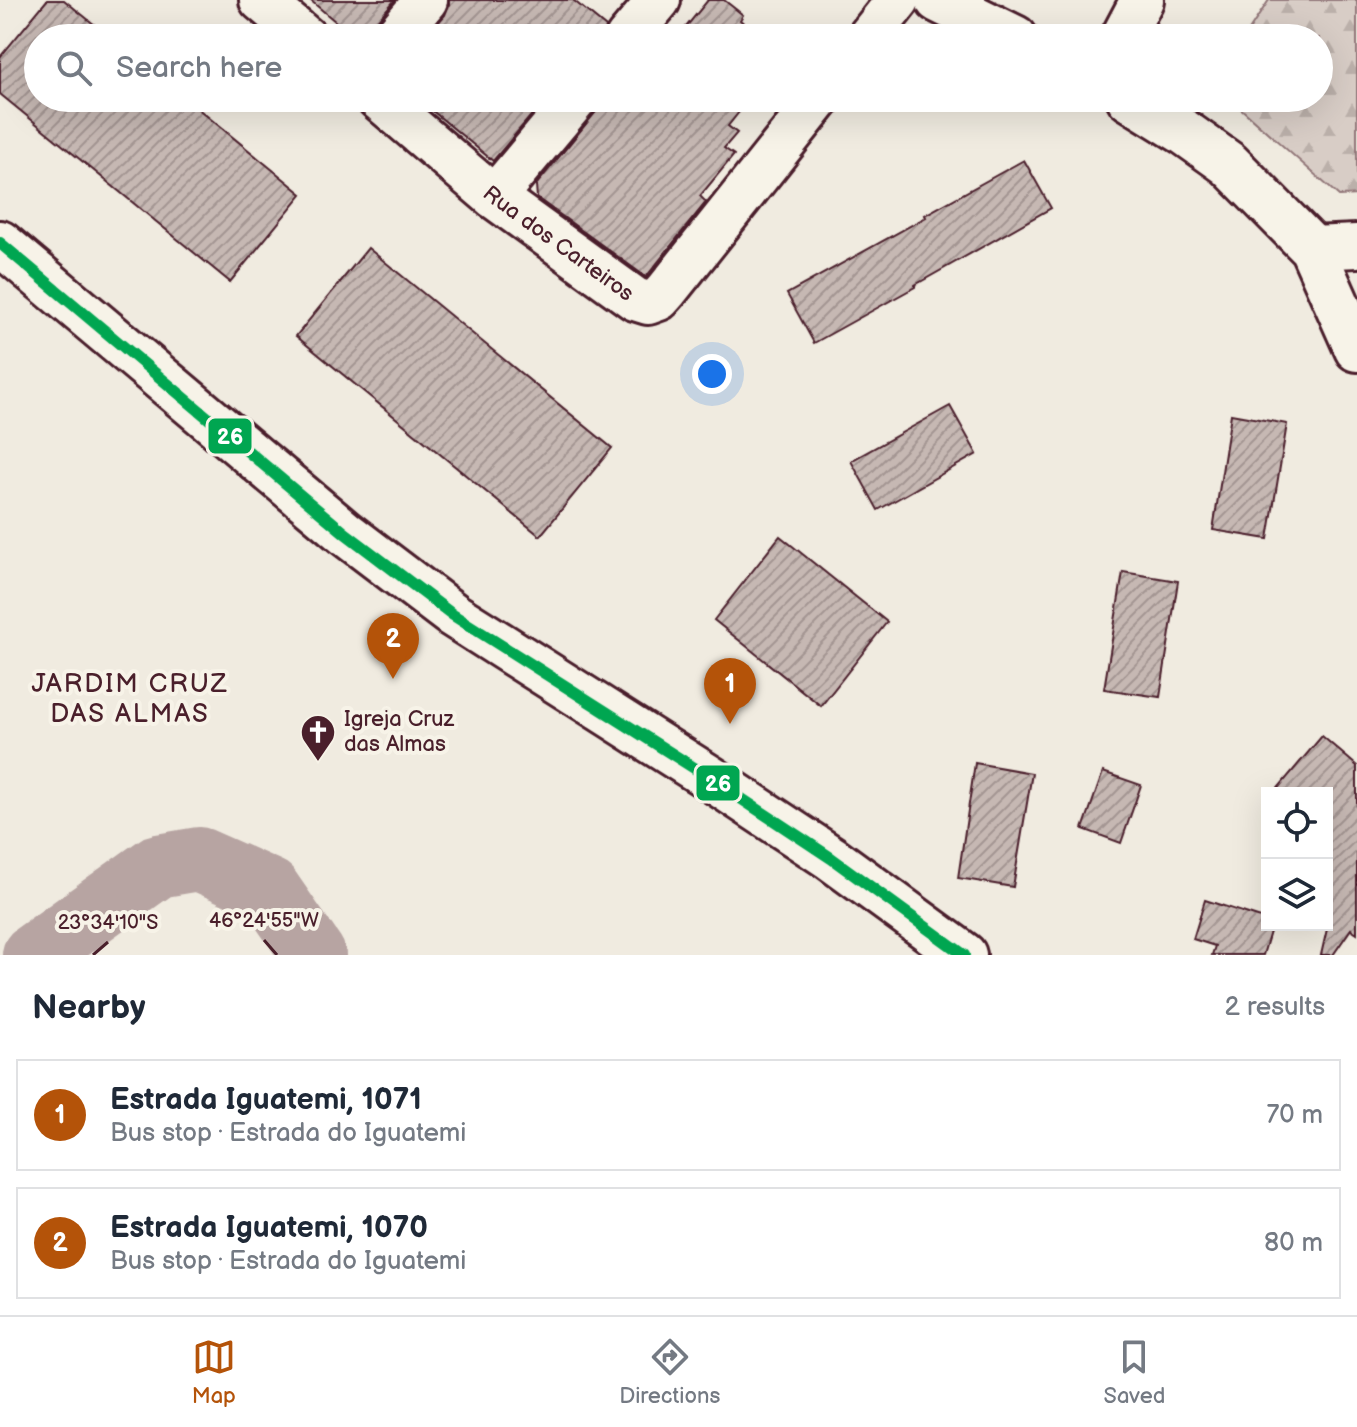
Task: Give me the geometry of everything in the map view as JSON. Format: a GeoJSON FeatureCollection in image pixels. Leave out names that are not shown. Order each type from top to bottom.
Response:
{"type":"FeatureCollection","features":[{"type":"Feature","properties":{"kind":"main road"},"geometry":{"type":"LineString","coordinates":[[938,0],[987,24]]}},
{"type":"Feature","properties":{"kind":"main road"},"geometry":{"type":"LineString","coordinates":[[1152,112],[1229,164],[1312,248],[1357,349]]}},
{"type":"Feature","properties":{"kind":"main road"},"geometry":{"type":"LineString","coordinates":[[0,243],[345,533],[453,615],[819,850],[964,955]]}},
{"type":"Feature","properties":{"kind":"street"},"geometry":{"type":"LineString","coordinates":[[261,0],[289,24]]}},
{"type":"Feature","properties":{"kind":"street"},"geometry":{"type":"LineString","coordinates":[[406,24],[426,0]]}},
{"type":"Feature","properties":{"kind":"street"},"geometry":{"type":"LineString","coordinates":[[639,24],[659,0]]}},
{"type":"Feature","properties":{"kind":"street"},"geometry":{"type":"LineString","coordinates":[[879,24],[898,0]]}},
{"type":"Feature","properties":{"kind":"street"},"geometry":{"type":"LineString","coordinates":[[1129,24],[1142,0]]}},
{"type":"Feature","properties":{"kind":"street","name":"Rua dos Carteiros"},"geometry":{"type":"LineString","coordinates":[[394,112],[494,197],[635,299],[648,303],[659,299],[667,290],[809,112]]}},
{"type":"Feature","properties":{"kind":"street"},"geometry":{"type":"LineString","coordinates":[[494,197],[565,112]]}},
{"type":"Feature","properties":{"kind":"street"},"geometry":{"type":"LineString","coordinates":[[1312,248],[1357,246]]}},
{"type":"Feature","properties":{"kind":"green space"},"geometry":{"type":"Polygon","coordinates":[[[1269,0],[1357,0],[1357,195],[1339,196],[1245,112],[1333,112],[1333,24],[1253,24],[1269,0]]]}},
{"type":"Feature","properties":{"kind":"building"},"geometry":{"type":"Polygon","coordinates":[[[47,0],[64,0],[94,24],[27,24],[47,0]]]}},
{"type":"Feature","properties":{"kind":"building"},"geometry":{"type":"Polygon","coordinates":[[[310,0],[395,0],[375,24],[338,24],[310,0]]]}},
{"type":"Feature","properties":{"kind":"building"},"geometry":{"type":"Polygon","coordinates":[[[449,0],[573,0],[602,24],[437,24],[449,0]]]}},
{"type":"Feature","properties":{"kind":"building"},"geometry":{"type":"Polygon","coordinates":[[[708,0],[724,0],[743,15],[740,20],[745,24],[688,24],[708,0]]]}},
{"type":"Feature","properties":{"kind":"building"},"geometry":{"type":"Polygon","coordinates":[[[24,28],[24,112],[202,112],[302,194],[230,282],[0,94],[0,57],[24,28]]]}},
{"type":"Feature","properties":{"kind":"building"},"geometry":{"type":"Polygon","coordinates":[[[434,112],[534,112],[493,161],[434,112]]]}},
{"type":"Feature","properties":{"kind":"building"},"geometry":{"type":"Polygon","coordinates":[[[739,112],[728,126],[737,133],[724,148],[734,155],[700,196],[706,202],[646,277],[537,198],[536,185],[595,113],[739,112]]]}},
{"type":"Feature","properties":{"kind":"building"},"geometry":{"type":"Polygon","coordinates":[[[1024,160],[1051,208],[814,343],[787,294],[1024,160]]]}},
{"type":"Feature","properties":{"kind":"building"},"geometry":{"type":"Polygon","coordinates":[[[368,248],[612,448],[540,536],[296,336],[368,248]]]}},
{"type":"Feature","properties":{"kind":"building"},"geometry":{"type":"Polygon","coordinates":[[[950,406],[977,454],[878,510],[851,461],[950,406]]]}},
{"type":"Feature","properties":{"kind":"building"},"geometry":{"type":"Polygon","coordinates":[[[1231,414],[1287,424],[1268,539],[1213,530],[1231,414]]]}},
{"type":"Feature","properties":{"kind":"building"},"geometry":{"type":"Polygon","coordinates":[[[780,536],[887,622],[821,706],[714,620],[780,536]]]}},
{"type":"Feature","properties":{"kind":"building"},"geometry":{"type":"Polygon","coordinates":[[[1123,572],[1178,581],[1160,697],[1104,689],[1123,572]]]}},
{"type":"Feature","properties":{"kind":"building"},"geometry":{"type":"Polygon","coordinates":[[[1322,736],[1357,766],[1357,933],[1351,929],[1333,955],[1321,955],[1327,931],[1333,931],[1333,787],[1279,787],[1322,736]]]}},
{"type":"Feature","properties":{"kind":"building"},"geometry":{"type":"Polygon","coordinates":[[[975,763],[1032,773],[1013,887],[958,878],[975,763]]]}},
{"type":"Feature","properties":{"kind":"building"},"geometry":{"type":"Polygon","coordinates":[[[1103,772],[1141,785],[1121,843],[1083,829],[1103,772]]]}},
{"type":"Feature","properties":{"kind":"building"},"geometry":{"type":"Polygon","coordinates":[[[1205,900],[1261,918],[1261,931],[1270,931],[1263,955],[1212,955],[1215,946],[1193,939],[1205,900]]]}},
{"type":"Feature","properties":{"kind":"waterway"},"geometry":{"type":"LineString","coordinates":[[34,955],[158,866],[199,859],[269,890],[314,955]]}},
{"type":"Feature","properties":{"kind":"transit line","name":"26"},"geometry":{"type":"LineString","coordinates":[[0,243],[345,533],[453,615],[831,858],[964,955]]}},
{"type":"Feature","properties":{"kind":"place","name":"Estrada Iguatemi, 1070"},"geometry":{"type":"Point","coordinates":[393,679]}},
{"type":"Feature","properties":{"kind":"place","name":"Estrada Iguatemi, 1071"},"geometry":{"type":"Point","coordinates":[730,724]}},
{"type":"Feature","properties":{"kind":"place","name":"Igreja Cruz das Almas"},"geometry":{"type":"Point","coordinates":[318,763]}},
{"type":"Feature","properties":{"kind":"district","name":"JARDIM CRUZ DAS ALMAS"},"geometry":{"type":"Point","coordinates":[130,699]}}]}
